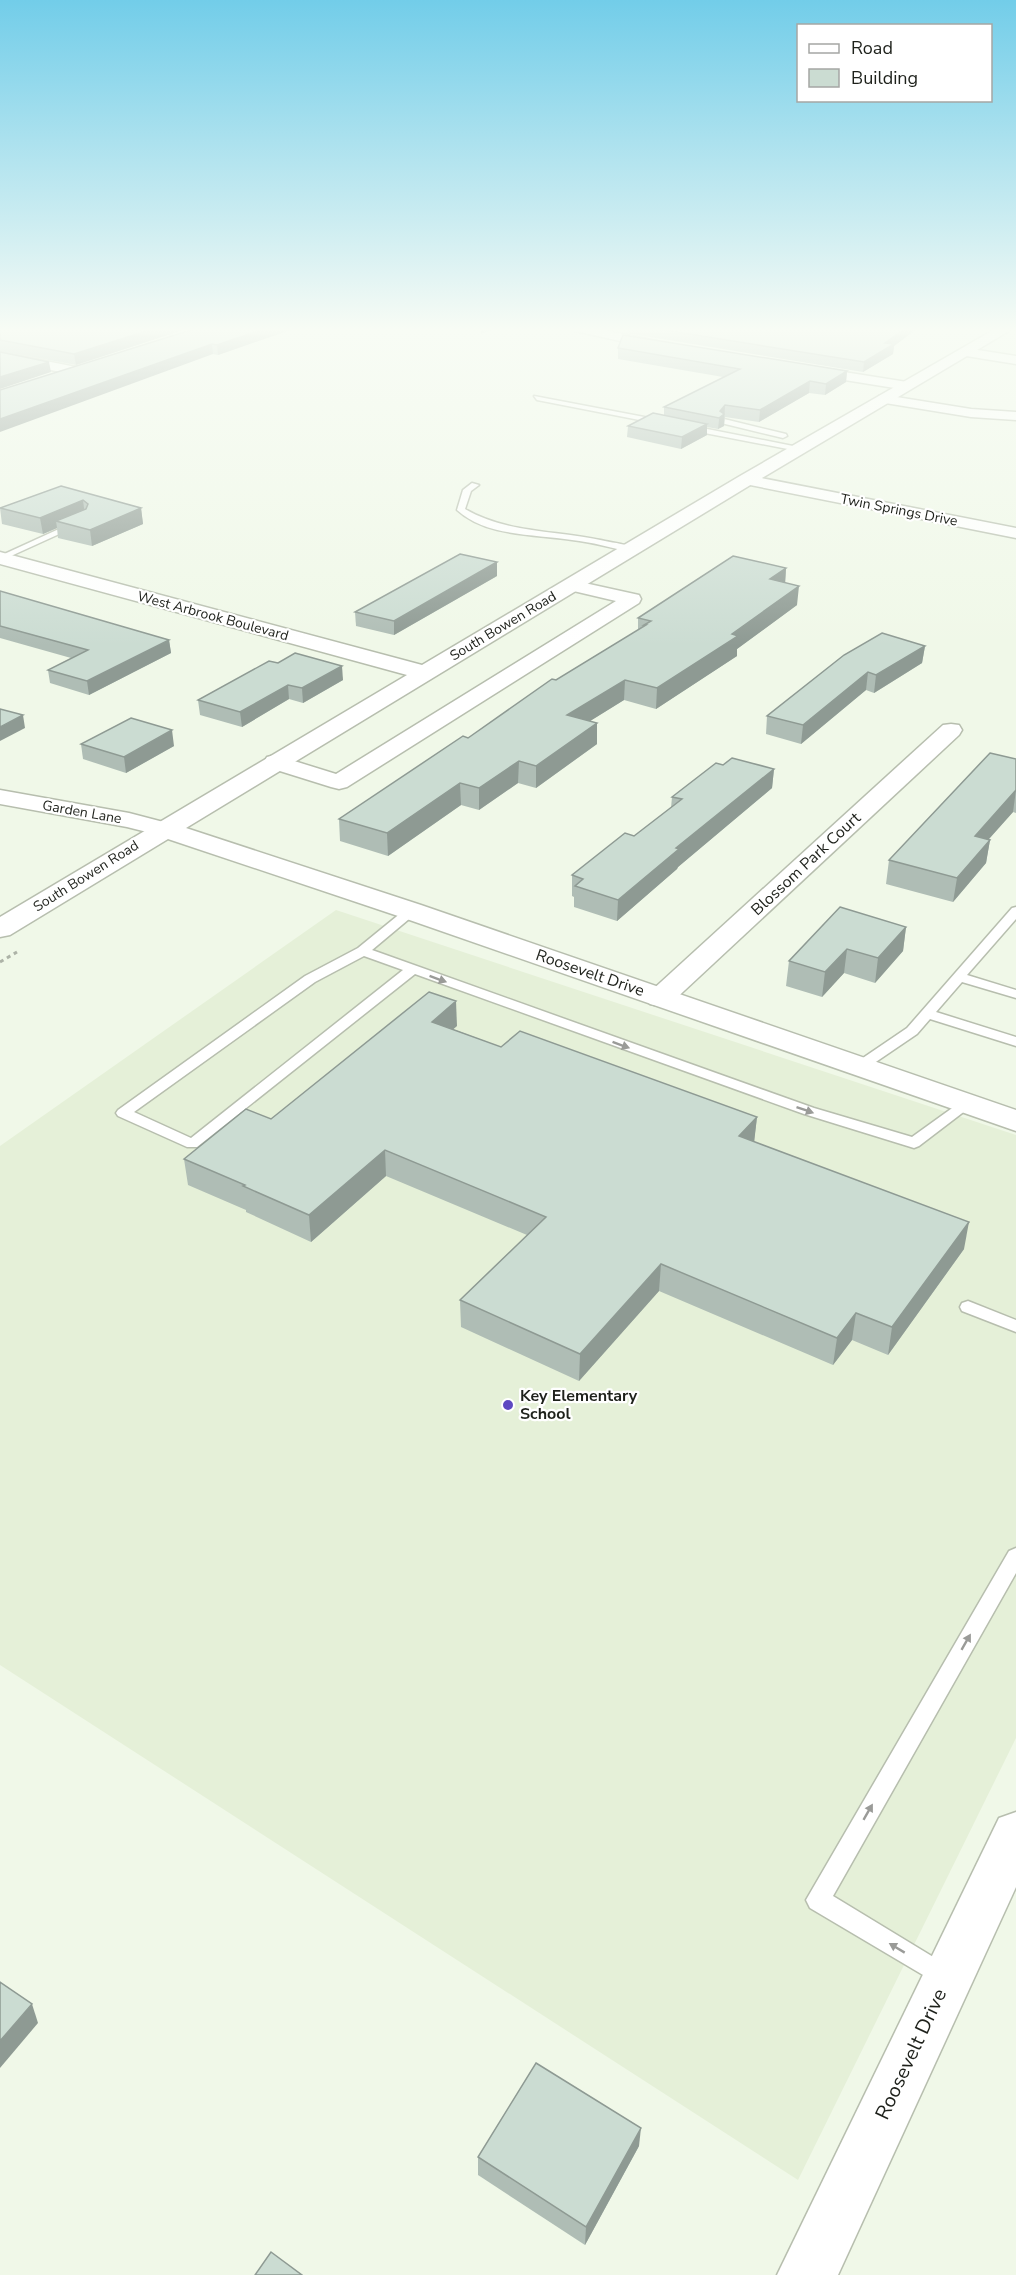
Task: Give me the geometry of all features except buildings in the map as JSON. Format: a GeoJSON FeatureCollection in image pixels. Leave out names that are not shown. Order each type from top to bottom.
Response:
{"type":"FeatureCollection","features":[{"type":"Feature","properties":{"kind":"main road","name":"South Bowen Road"},"geometry":{"type":"LineString","coordinates":[[0,928],[824,434]]}},
{"type":"Feature","properties":{"kind":"main road","name":"West Arbrook Boulevard"},"geometry":{"type":"LineString","coordinates":[[0,559],[425,673]]}},
{"type":"Feature","properties":{"kind":"main road","name":"Roosevelt Drive"},"geometry":{"type":"LineString","coordinates":[[163,829],[411,911],[1016,1121]]}},
{"type":"Feature","properties":{"kind":"main road","name":"Roosevelt Drive"},"geometry":{"type":"LineString","coordinates":[[807,2275],[1016,1834]]}},
{"type":"Feature","properties":{"kind":"street","name":"Twin Springs Drive"},"geometry":{"type":"LineString","coordinates":[[746,480],[1016,533]]}},
{"type":"Feature","properties":{"kind":"street"},"geometry":{"type":"LineString","coordinates":[[275,762],[339,782],[632,598],[571,585]]}},
{"type":"Feature","properties":{"kind":"street","name":"Blossom Park Court"},"geometry":{"type":"LineString","coordinates":[[660,998],[951,730]]}},
{"type":"Feature","properties":{"kind":"street","name":"Garden Lane"},"geometry":{"type":"LineString","coordinates":[[0,798],[129,820],[163,829]]}},
{"type":"Feature","properties":{"kind":"lane"},"geometry":{"type":"LineString","coordinates":[[734,434],[805,445]]}},
{"type":"Feature","properties":{"kind":"lane"},"geometry":{"type":"LineString","coordinates":[[768,434],[805,445]]}},
{"type":"Feature","properties":{"kind":"lane"},"geometry":{"type":"LineString","coordinates":[[475,485],[467,490],[460,510],[475,520],[517,531],[573,537],[631,549]]}},
{"type":"Feature","properties":{"kind":"lane"},"geometry":{"type":"LineString","coordinates":[[0,559],[84,521]]}},
{"type":"Feature","properties":{"kind":"lane"},"geometry":{"type":"LineString","coordinates":[[411,911],[363,951],[310,979],[123,1113],[192,1144],[413,969]]}},
{"type":"Feature","properties":{"kind":"lane"},"geometry":{"type":"LineString","coordinates":[[860,1067],[912,1031],[1016,911]]}},
{"type":"Feature","properties":{"kind":"lane"},"geometry":{"type":"LineString","coordinates":[[363,951],[809,1112],[914,1143],[968,1104]]}},
{"type":"Feature","properties":{"kind":"lane"},"geometry":{"type":"LineString","coordinates":[[959,976],[1016,994]]}},
{"type":"Feature","properties":{"kind":"lane"},"geometry":{"type":"LineString","coordinates":[[927,1014],[1016,1042]]}},
{"type":"Feature","properties":{"kind":"lane"},"geometry":{"type":"LineString","coordinates":[[968,1307],[1016,1326]]}},
{"type":"Feature","properties":{"kind":"lane"},"geometry":{"type":"LineString","coordinates":[[947,1978],[818,1900],[1016,1556]]}},
{"type":"Feature","properties":{"kind":"shaded area","name":"Key Elementary School"},"geometry":{"type":"Polygon","coordinates":[[[336,910],[1016,1135],[1016,1738],[798,2180],[0,1665],[0,1146],[336,910]]]}},
{"type":"Feature","properties":{"kind":"place","name":"Key Elementary School"},"geometry":{"type":"Point","coordinates":[508,1405]}}]}
